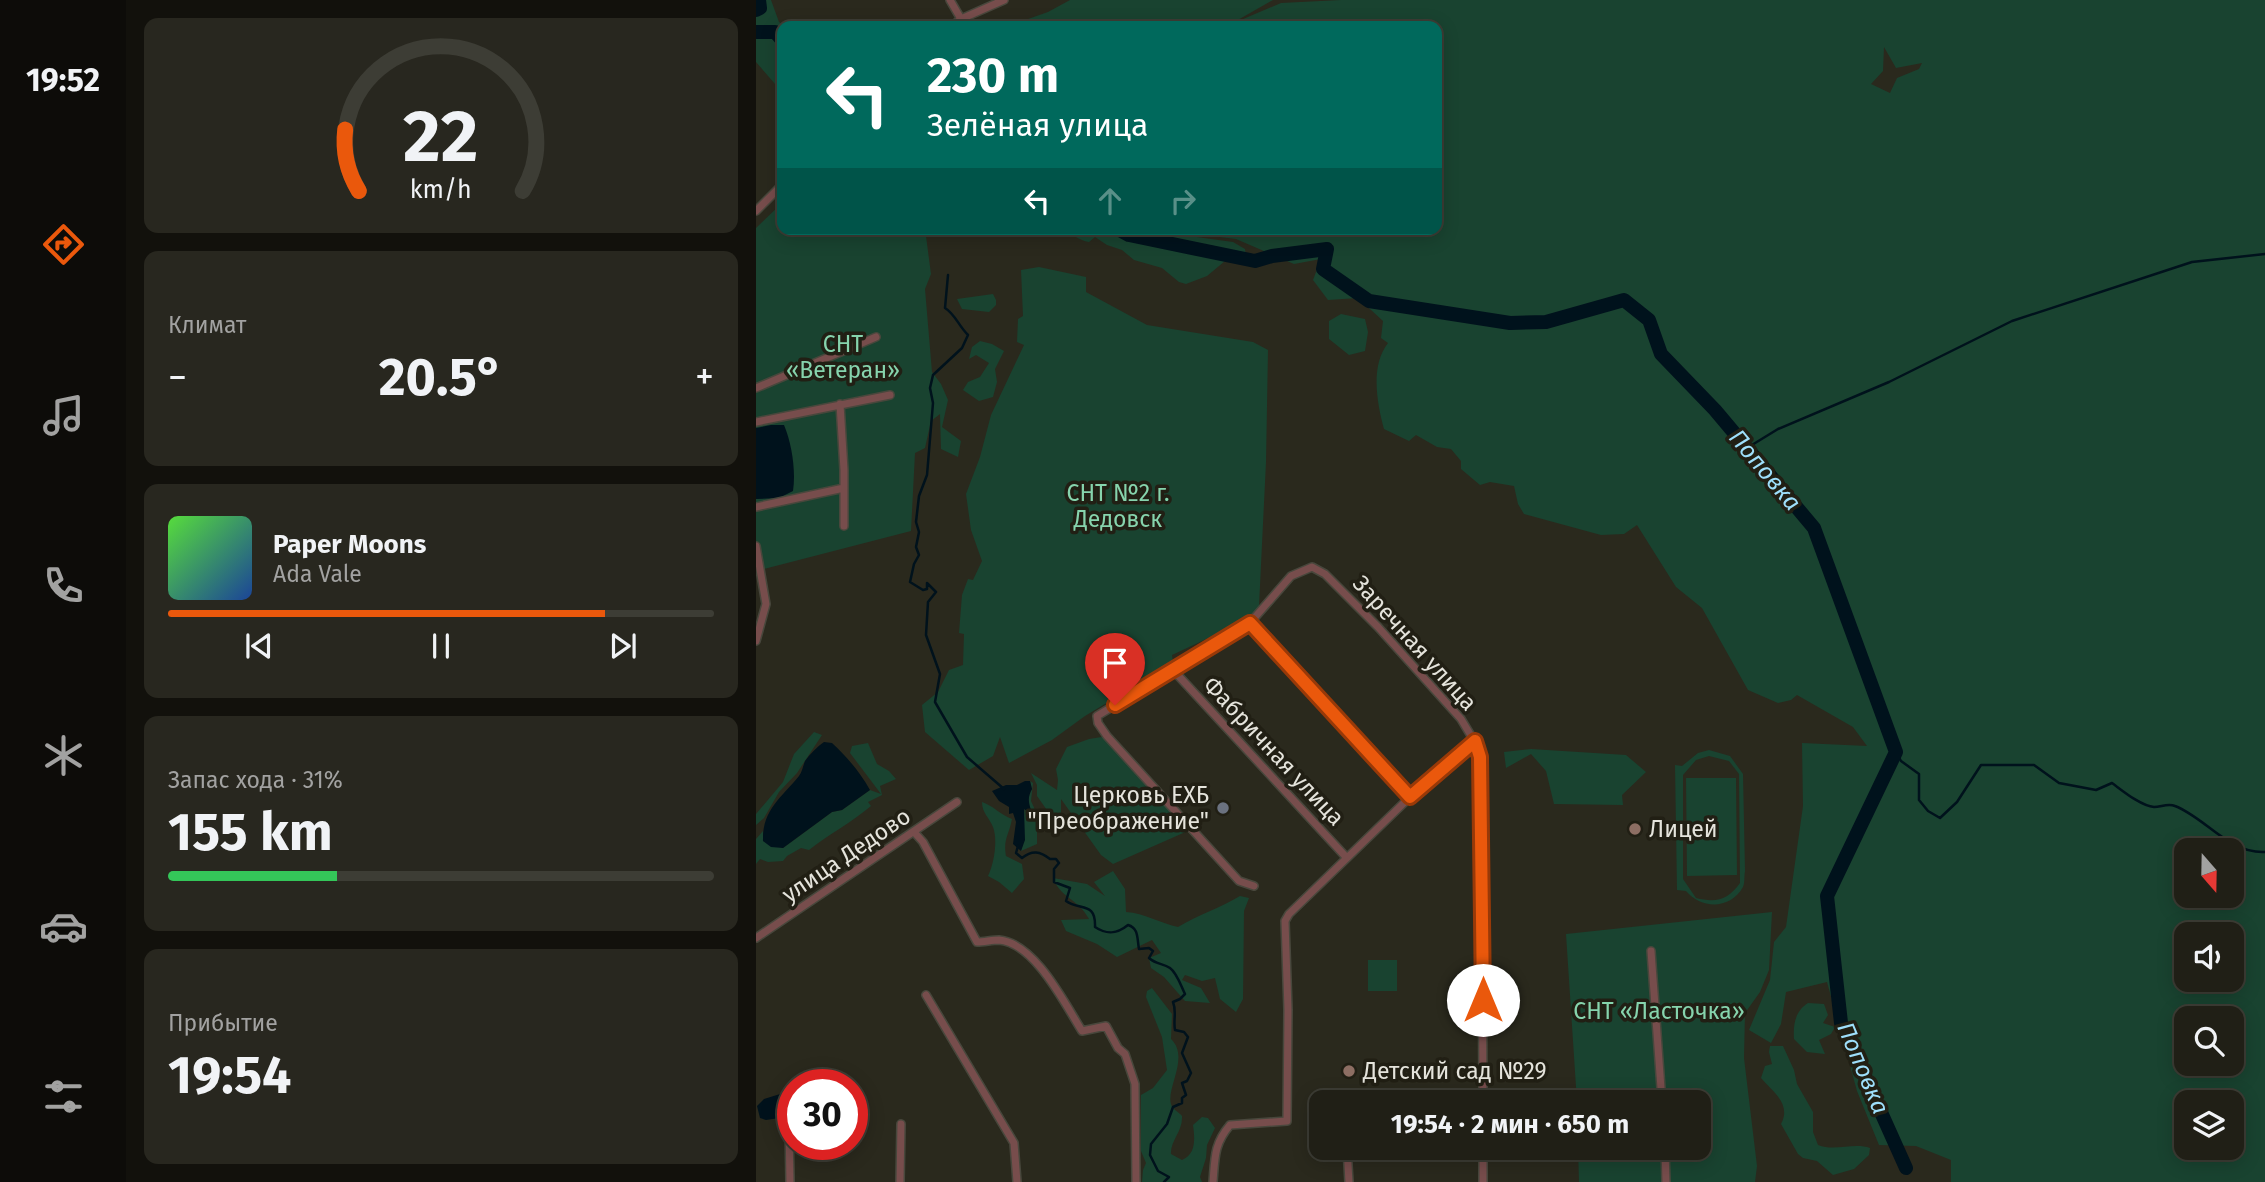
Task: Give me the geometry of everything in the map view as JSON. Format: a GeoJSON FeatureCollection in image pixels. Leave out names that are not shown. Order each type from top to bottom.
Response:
{"type":"FeatureCollection","features":[{"type":"Feature","properties":{"kind":"street"},"geometry":{"type":"LineString","coordinates":[[950,0],[961,19]]}},
{"type":"Feature","properties":{"kind":"street"},"geometry":{"type":"LineString","coordinates":[[958,21],[1004,0]]}},
{"type":"Feature","properties":{"kind":"street"},"geometry":{"type":"LineString","coordinates":[[756,211],[777,191]]}},
{"type":"Feature","properties":{"kind":"street"},"geometry":{"type":"LineString","coordinates":[[756,388],[876,337]]}},
{"type":"Feature","properties":{"kind":"street"},"geometry":{"type":"LineString","coordinates":[[756,422],[890,395]]}},
{"type":"Feature","properties":{"kind":"street"},"geometry":{"type":"LineString","coordinates":[[840,404],[844,526]]}},
{"type":"Feature","properties":{"kind":"street"},"geometry":{"type":"LineString","coordinates":[[756,507],[844,488]]}},
{"type":"Feature","properties":{"kind":"street"},"geometry":{"type":"LineString","coordinates":[[756,546],[766,604],[756,641]]}},
{"type":"Feature","properties":{"kind":"street","name":"Заречная улица"},"geometry":{"type":"LineString","coordinates":[[1250,623],[1291,576],[1312,567],[1325,574],[1378,626],[1461,719],[1475,741]]}},
{"type":"Feature","properties":{"kind":"street"},"geometry":{"type":"LineString","coordinates":[[1254,886],[1239,881],[1107,736],[1097,716],[1250,623],[1410,797]]}},
{"type":"Feature","properties":{"kind":"street","name":"Фабричная улица"},"geometry":{"type":"LineString","coordinates":[[1174,671],[1346,857]]}},
{"type":"Feature","properties":{"kind":"street"},"geometry":{"type":"LineString","coordinates":[[1213,1182],[1219,1138],[1230,1125],[1287,1121],[1285,921],[1289,914],[1410,797],[1475,741],[1479,749],[1481,771],[1483,1090]]}},
{"type":"Feature","properties":{"kind":"street","name":"улица Дедово"},"geometry":{"type":"LineString","coordinates":[[756,939],[957,802]]}},
{"type":"Feature","properties":{"kind":"street"},"geometry":{"type":"LineString","coordinates":[[914,832],[923,842],[977,942],[999,940],[1013,944],[1034,961],[1052,982],[1082,1031],[1105,1026],[1118,1048],[1125,1054],[1135,1084],[1136,1182]]}},
{"type":"Feature","properties":{"kind":"street"},"geometry":{"type":"LineString","coordinates":[[1651,951],[1661,1090]]}},
{"type":"Feature","properties":{"kind":"street"},"geometry":{"type":"LineString","coordinates":[[926,995],[1014,1143],[1017,1182]]}},
{"type":"Feature","properties":{"kind":"street"},"geometry":{"type":"LineString","coordinates":[[900,1182],[901,1124]]}},
{"type":"Feature","properties":{"kind":"street"},"geometry":{"type":"LineString","coordinates":[[790,1160],[790,1182]]}},
{"type":"Feature","properties":{"kind":"street"},"geometry":{"type":"LineString","coordinates":[[1348,1160],[1349,1182]]}},
{"type":"Feature","properties":{"kind":"street"},"geometry":{"type":"LineString","coordinates":[[1483,1160],[1483,1182]]}},
{"type":"Feature","properties":{"kind":"street"},"geometry":{"type":"LineString","coordinates":[[1665,1160],[1666,1182]]}},
{"type":"Feature","properties":{"kind":"green space"},"geometry":{"type":"Polygon","coordinates":[[[756,0],[771,0],[779,21],[777,86],[756,62],[756,0]]]}},
{"type":"Feature","properties":{"kind":"green space"},"geometry":{"type":"Polygon","coordinates":[[[1070,0],[1273,0],[1236,21],[1022,21],[1048,12],[1070,0]]]}},
{"type":"Feature","properties":{"kind":"green space"},"geometry":{"type":"Polygon","coordinates":[[[1341,0],[2265,0],[2265,1182],[1951,1182],[1951,1160],[1916,1146],[1879,1145],[1857,1091],[1827,982],[1786,992],[1781,1024],[1771,1043],[1749,1030],[1770,980],[1774,942],[1786,927],[1803,806],[1802,743],[1867,746],[1853,727],[1797,695],[1791,700],[1778,703],[1748,690],[1702,608],[1676,587],[1637,525],[1624,534],[1601,535],[1524,514],[1518,504],[1514,486],[1490,482],[1480,485],[1461,469],[1461,461],[1451,449],[1437,447],[1416,435],[1409,441],[1384,429],[1377,385],[1379,362],[1388,343],[1381,338],[1383,321],[1358,298],[1328,300],[1313,280],[1321,259],[1294,264],[1236,239],[1203,235],[1442,235],[1442,21],[1238,21],[1281,3],[1341,0]],[[1884,47],[1883,71],[1871,84],[1890,93],[1897,78],[1919,69],[1922,63],[1896,68],[1884,47]]]}},
{"type":"Feature","properties":{"kind":"green space","name":"СНТ «Ветеран»"},"geometry":{"type":"Polygon","coordinates":[[[777,208],[777,235],[926,235],[931,274],[925,289],[932,372],[948,400],[942,427],[961,441],[958,457],[941,449],[940,414],[931,421],[925,448],[915,453],[911,531],[756,571],[756,228],[777,208]]]}},
{"type":"Feature","properties":{"kind":"green space"},"geometry":{"type":"Polygon","coordinates":[[[1072,235],[1182,235],[1233,242],[1245,249],[1246,256],[1240,260],[1225,261],[1207,276],[1186,284],[1179,282],[1162,268],[1134,260],[1122,250],[1095,237],[1089,242],[1072,235]]]}},
{"type":"Feature","properties":{"kind":"green space","name":"СНТ №2 г. Дедовск"},"geometry":{"type":"Polygon","coordinates":[[[1039,267],[1086,277],[1086,292],[1147,325],[1253,342],[1268,350],[1259,606],[1249,619],[1172,655],[1173,663],[1085,716],[1052,740],[1009,763],[1000,737],[993,756],[969,770],[925,732],[922,705],[938,692],[949,670],[963,665],[964,634],[959,633],[962,595],[968,579],[973,580],[982,561],[971,530],[966,494],[980,457],[991,415],[1024,345],[1017,342],[1018,319],[1023,316],[1021,270],[1039,267]]]}},
{"type":"Feature","properties":{"kind":"green space"},"geometry":{"type":"Polygon","coordinates":[[[993,294],[996,305],[989,312],[962,309],[957,299],[993,294]]]}},
{"type":"Feature","properties":{"kind":"green space"},"geometry":{"type":"Polygon","coordinates":[[[1341,314],[1365,319],[1368,332],[1365,351],[1349,355],[1329,339],[1329,321],[1341,314]]]}},
{"type":"Feature","properties":{"kind":"green space"},"geometry":{"type":"Polygon","coordinates":[[[980,341],[1004,351],[995,369],[997,382],[993,397],[979,401],[963,390],[968,382],[980,377],[989,363],[976,355],[969,359],[972,347],[980,341]]]}},
{"type":"Feature","properties":{"kind":"green space"},"geometry":{"type":"Polygon","coordinates":[[[814,732],[822,735],[797,773],[779,792],[764,818],[756,825],[756,814],[783,782],[794,754],[814,732]]]}},
{"type":"Feature","properties":{"kind":"green space"},"geometry":{"type":"Polygon","coordinates":[[[1108,736],[1190,830],[1113,864],[1101,855],[1061,799],[1061,824],[1049,825],[1049,813],[1037,796],[1037,785],[1031,773],[1057,790],[1056,769],[1067,747],[1108,736]]]}},
{"type":"Feature","properties":{"kind":"green space"},"geometry":{"type":"Polygon","coordinates":[[[868,743],[877,764],[896,779],[880,786],[882,795],[868,802],[871,806],[809,850],[801,848],[783,861],[768,862],[760,859],[756,864],[756,839],[763,831],[763,841],[783,848],[832,812],[842,810],[870,790],[881,794],[850,753],[852,746],[868,743]]]}},
{"type":"Feature","properties":{"kind":"green space"},"geometry":{"type":"Polygon","coordinates":[[[1531,749],[1626,755],[1646,772],[1622,795],[1623,805],[1554,804],[1546,771],[1531,754],[1506,768],[1504,752],[1531,749]]]}},
{"type":"Feature","properties":{"kind":"green space"},"geometry":{"type":"Polygon","coordinates":[[[1709,750],[1730,756],[1743,774],[1744,884],[1737,895],[1723,903],[1707,904],[1692,897],[1686,891],[1677,890],[1675,765],[1682,766],[1698,753],[1709,750]],[[1709,756],[1696,760],[1683,775],[1683,879],[1696,898],[1721,899],[1740,883],[1739,774],[1729,761],[1709,756]]]}},
{"type":"Feature","properties":{"kind":"green space"},"geometry":{"type":"Polygon","coordinates":[[[1686,778],[1736,778],[1737,875],[1687,876],[1686,778]]]}},
{"type":"Feature","properties":{"kind":"green space"},"geometry":{"type":"Polygon","coordinates":[[[1030,781],[1033,783],[1031,801],[1037,814],[1037,844],[1021,851],[1025,808],[1032,812],[1028,800],[1032,789],[1030,781]]]}},
{"type":"Feature","properties":{"kind":"green space"},"geometry":{"type":"Polygon","coordinates":[[[982,802],[1012,819],[1006,841],[1006,856],[1022,864],[1024,879],[1012,893],[988,876],[994,859],[995,838],[982,802]]]}},
{"type":"Feature","properties":{"kind":"green space"},"geometry":{"type":"Polygon","coordinates":[[[1113,871],[1125,889],[1126,912],[1178,927],[1240,896],[1249,898],[1244,911],[1243,999],[1236,1012],[1220,999],[1215,978],[1202,981],[1185,975],[1182,980],[1201,988],[1210,1003],[1185,1001],[1164,977],[1151,968],[1149,958],[1161,953],[1152,940],[1117,957],[1097,944],[1066,931],[1061,920],[1089,919],[1080,906],[1061,891],[1053,878],[1087,884],[1105,896],[1094,882],[1113,871]]]}},
{"type":"Feature","properties":{"kind":"green space","name":"СНТ «Ласточка»"},"geometry":{"type":"Polygon","coordinates":[[[1772,912],[1769,970],[1760,992],[1745,1013],[1744,1058],[1757,1166],[1755,1182],[1579,1182],[1578,1160],[1711,1160],[1711,1090],[1576,1090],[1566,934],[1772,912]]]}},
{"type":"Feature","properties":{"kind":"green space"},"geometry":{"type":"Polygon","coordinates":[[[1368,960],[1397,960],[1397,991],[1368,991],[1368,960]]]}},
{"type":"Feature","properties":{"kind":"green space"},"geometry":{"type":"Polygon","coordinates":[[[1152,988],[1172,1014],[1171,1039],[1178,1054],[1170,1097],[1172,1106],[1182,1116],[1182,1121],[1171,1154],[1182,1160],[1190,1154],[1194,1141],[1193,1125],[1202,1117],[1208,1118],[1215,1128],[1207,1145],[1200,1177],[1202,1182],[1142,1182],[1146,1163],[1141,1151],[1141,1095],[1153,1088],[1167,1070],[1162,1037],[1146,997],[1147,991],[1152,988]]]}},
{"type":"Feature","properties":{"kind":"green space"},"geometry":{"type":"Polygon","coordinates":[[[1808,1003],[1824,1004],[1828,1015],[1823,1023],[1835,1027],[1831,1034],[1819,1040],[1825,1054],[1807,1052],[1794,1039],[1796,1019],[1800,1010],[1808,1003]]]}},
{"type":"Feature","properties":{"kind":"green space"},"geometry":{"type":"Polygon","coordinates":[[[1770,1046],[1783,1046],[1797,1084],[1813,1112],[1813,1132],[1818,1145],[1831,1148],[1870,1148],[1869,1155],[1854,1169],[1833,1175],[1817,1161],[1798,1154],[1781,1124],[1784,1117],[1782,1104],[1761,1078],[1765,1066],[1772,1064],[1770,1046]]]}},
{"type":"Feature","properties":{"kind":"water"},"geometry":{"type":"Polygon","coordinates":[[[784,425],[787,432],[794,466],[793,491],[779,498],[756,499],[756,428],[784,425]]]}},
{"type":"Feature","properties":{"kind":"water"},"geometry":{"type":"Polygon","coordinates":[[[824,742],[832,743],[843,754],[870,790],[842,810],[832,812],[783,848],[771,847],[763,841],[769,813],[799,776],[805,761],[824,742]]]}},
{"type":"Feature","properties":{"kind":"water"},"geometry":{"type":"Polygon","coordinates":[[[1030,781],[1032,789],[1029,799],[1032,815],[1024,809],[1025,840],[1021,851],[1013,844],[1016,822],[1013,813],[1009,814],[1009,807],[999,801],[992,791],[1030,781]]]}},
{"type":"Feature","properties":{"kind":"water"},"geometry":{"type":"Polygon","coordinates":[[[777,1095],[777,1118],[760,1118],[757,1106],[764,1099],[777,1095]]]}},
{"type":"Feature","properties":{"kind":"waterway","name":"Поповка"},"geometry":{"type":"LineString","coordinates":[[756,10],[760,8],[759,0]]}},
{"type":"Feature","properties":{"kind":"waterway","name":"Поповка"},"geometry":{"type":"LineString","coordinates":[[756,32],[777,34]]}},
{"type":"Feature","properties":{"kind":"waterway","name":"Поповка"},"geometry":{"type":"LineString","coordinates":[[1129,235],[1255,261],[1272,256],[1327,249],[1323,269],[1369,301],[1510,323],[1546,322],[1624,300],[1649,320],[1661,354],[1715,410],[1814,528],[1896,752],[1827,896],[1841,1023],[1906,1168]]}},
{"type":"Feature","properties":{"kind":"waterway"},"geometry":{"type":"LineString","coordinates":[[1747,448],[1778,429],[1889,382],[2012,321],[2192,262],[2265,254]]}},
{"type":"Feature","properties":{"kind":"waterway"},"geometry":{"type":"LineString","coordinates":[[948,275],[945,308],[968,335],[962,348],[933,375],[930,388],[933,403],[927,475],[919,496],[916,522],[919,532],[916,547],[919,555],[910,582],[923,590],[927,589],[927,583],[936,592],[928,602],[926,635],[940,674],[935,702],[967,757],[1004,789]]}},
{"type":"Feature","properties":{"kind":"waterway"},"geometry":{"type":"LineString","coordinates":[[1896,752],[1901,761],[1919,774],[1919,800],[1928,811],[1940,818],[1957,802],[1981,765],[2034,765],[2059,783],[2096,790],[2112,783],[2132,798],[2149,806],[2175,806],[2240,847],[2265,852]]}},
{"type":"Feature","properties":{"kind":"waterway"},"geometry":{"type":"LineString","coordinates":[[1018,846],[1016,853],[1022,858],[1036,852],[1056,859],[1059,863],[1054,869],[1054,882],[1070,888],[1066,901],[1093,913],[1095,927],[1116,932],[1128,925],[1132,926],[1137,934],[1139,949],[1149,948],[1153,951],[1149,958],[1172,970],[1185,994],[1173,1002],[1175,1030],[1184,1032],[1188,1037],[1182,1053],[1191,1073],[1187,1081],[1182,1083],[1186,1095],[1182,1098],[1182,1103],[1173,1107],[1167,1124],[1151,1144],[1150,1155],[1158,1171],[1169,1177],[1164,1182]]}},
{"type":"Feature","properties":{"kind":"place","name":"Церковь ЕХБ \"Преображение\""},"geometry":{"type":"Point","coordinates":[1223,808]}},
{"type":"Feature","properties":{"kind":"place","name":"Лицей"},"geometry":{"type":"Point","coordinates":[1635,829]}},
{"type":"Feature","properties":{"kind":"place","name":"Детский сад №29"},"geometry":{"type":"Point","coordinates":[1349,1071]}},
{"type":"Feature","properties":{"kind":"route"},"geometry":{"type":"LineString","coordinates":[[1115,705],[1250,623],[1410,797],[1475,741],[1480,757],[1483,1000]]}}]}
